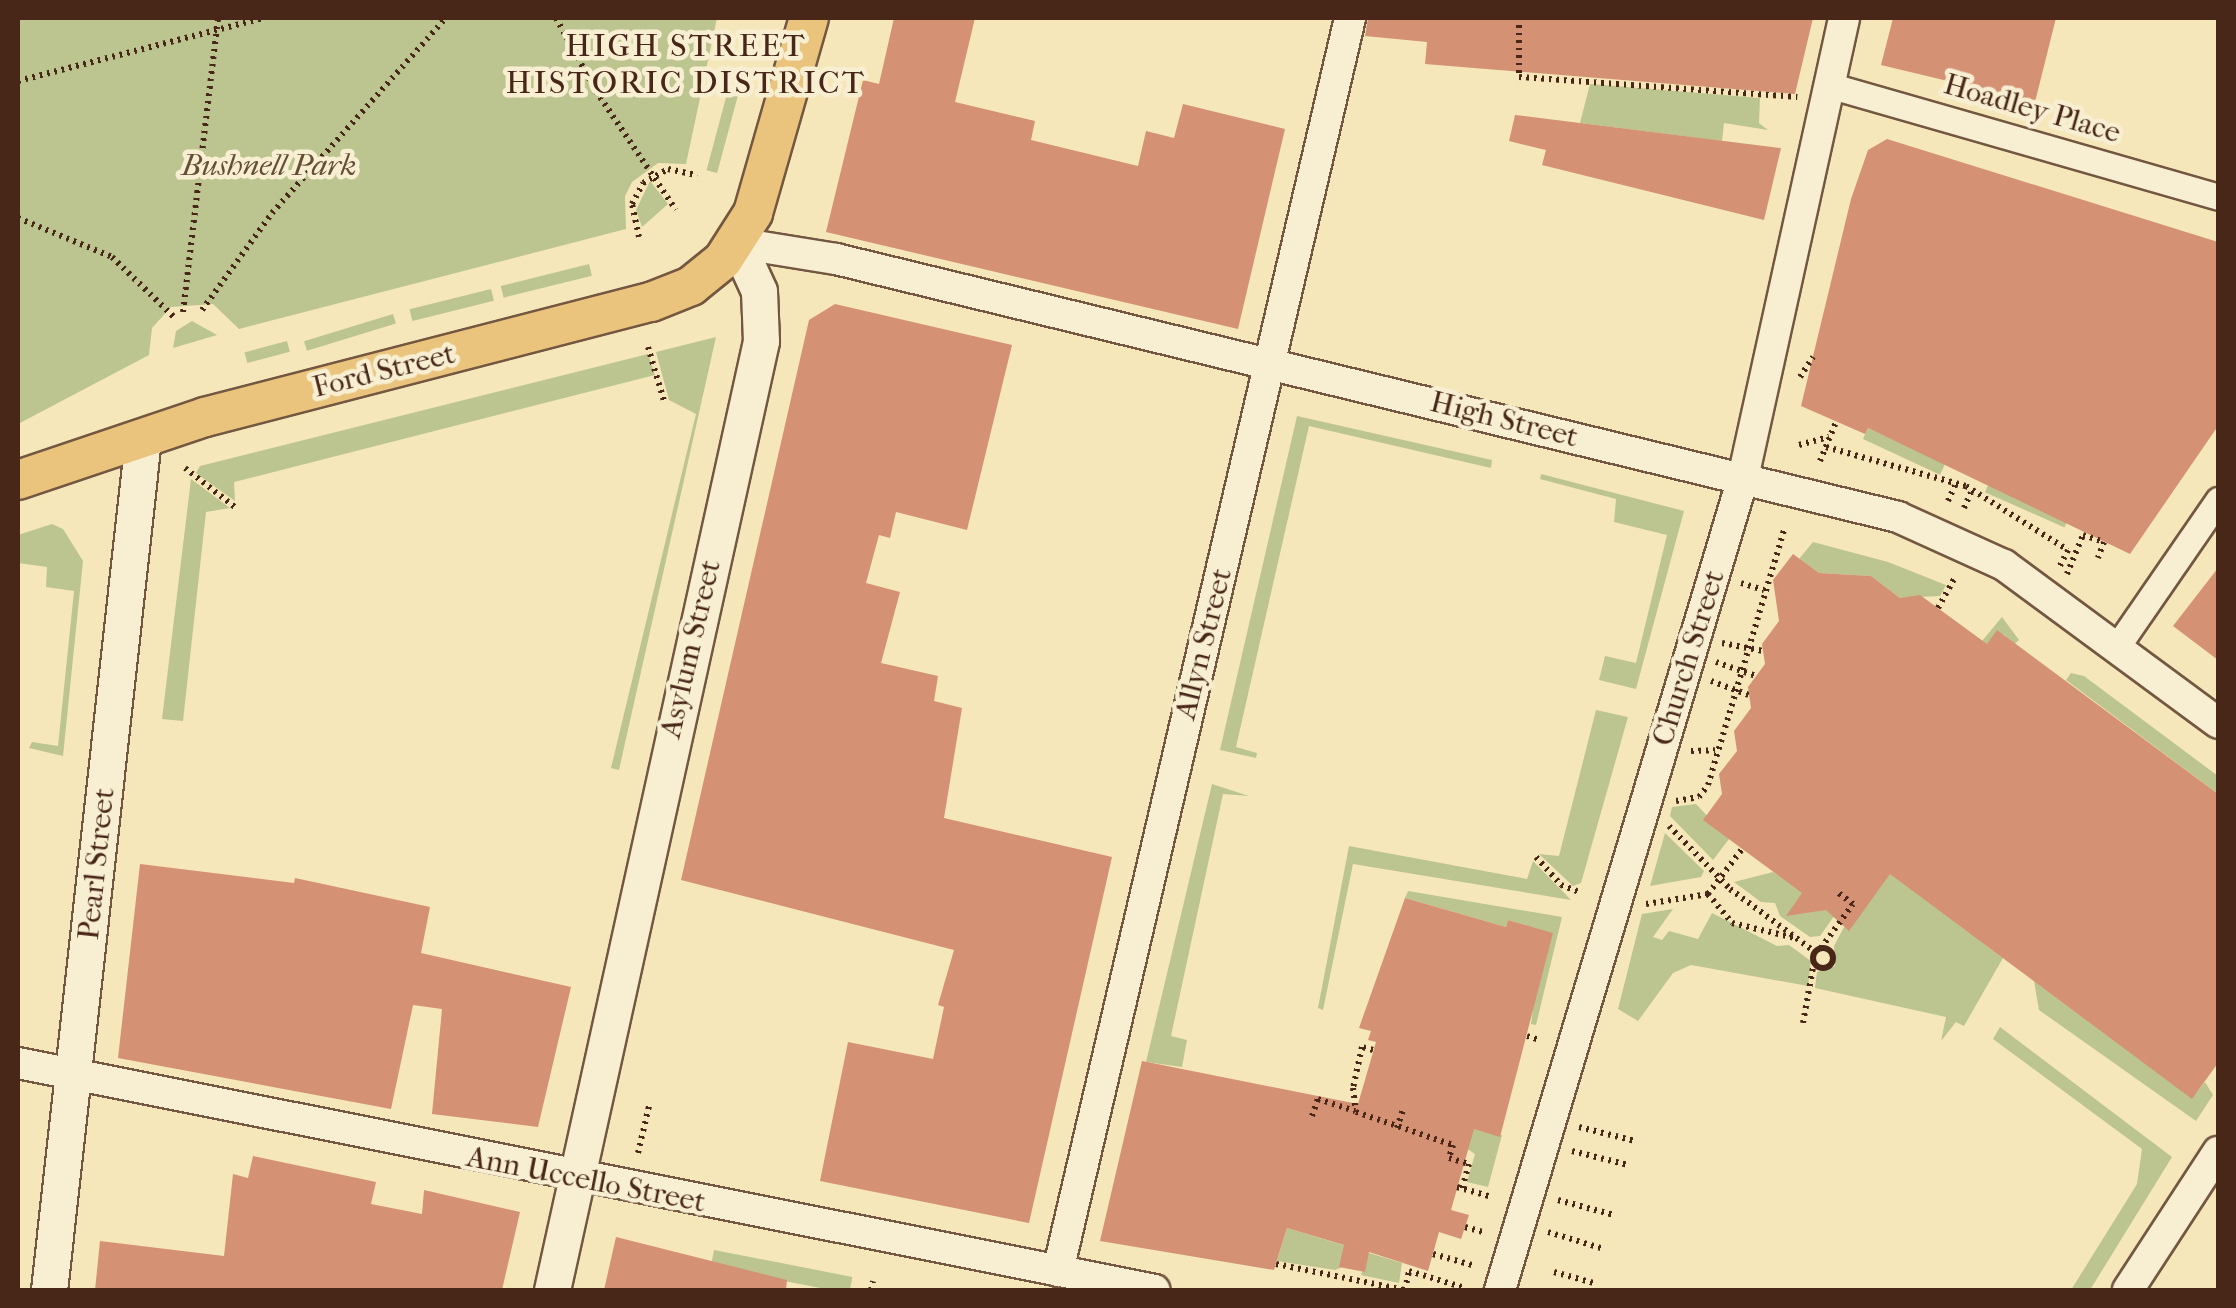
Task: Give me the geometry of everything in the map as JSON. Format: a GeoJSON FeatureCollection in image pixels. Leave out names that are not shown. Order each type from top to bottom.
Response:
{"type":"FeatureCollection","features":[{"type":"Feature","properties":{"kind":"main road"},"geometry":{"type":"LineString","coordinates":[[737,243],[767,175],[808,18]]}},
{"type":"Feature","properties":{"kind":"main road","name":"Ford Street"},"geometry":{"type":"LineString","coordinates":[[18,480],[143,438],[661,299],[709,274],[737,243]]}},
{"type":"Feature","properties":{"kind":"main road","name":"Asylum Street"},"geometry":{"type":"LineString","coordinates":[[552,1290],[762,329],[756,279],[737,243]]}},
{"type":"Feature","properties":{"kind":"main road","name":"Pearl Street"},"geometry":{"type":"LineString","coordinates":[[49,1290],[143,438]]}},
{"type":"Feature","properties":{"kind":"street","name":"Allyn Street"},"geometry":{"type":"LineString","coordinates":[[1058,1271],[1274,365],[1350,18]]}},
{"type":"Feature","properties":{"kind":"street","name":"Church Street"},"geometry":{"type":"LineString","coordinates":[[1500,1290],[1743,478],[1844,18]]}},
{"type":"Feature","properties":{"kind":"street","name":"Hoadley Place"},"geometry":{"type":"LineString","coordinates":[[1828,85],[2218,196]]}},
{"type":"Feature","properties":{"kind":"street","name":"High Street"},"geometry":{"type":"LineString","coordinates":[[737,243],[836,260],[1883,512],[1962,542],[2218,723]]}},
{"type":"Feature","properties":{"kind":"street"},"geometry":{"type":"LineString","coordinates":[[2116,648],[2218,500]]}},
{"type":"Feature","properties":{"kind":"street","name":"Ann Uccello Street"},"geometry":{"type":"LineString","coordinates":[[18,1063],[575,1179],[1155,1290]]}},
{"type":"Feature","properties":{"kind":"street"},"geometry":{"type":"LineString","coordinates":[[2128,1290],[2218,1152]]}},
{"type":"Feature","properties":{"kind":"path"},"geometry":{"type":"LineString","coordinates":[[184,312],[218,18]]}},
{"type":"Feature","properties":{"kind":"path"},"geometry":{"type":"LineString","coordinates":[[18,81],[264,18]]}},
{"type":"Feature","properties":{"kind":"path"},"geometry":{"type":"LineString","coordinates":[[202,310],[272,213],[446,18]]}},
{"type":"Feature","properties":{"kind":"path"},"geometry":{"type":"LineString","coordinates":[[556,18],[618,126],[656,173],[676,210]]}},
{"type":"Feature","properties":{"kind":"path"},"geometry":{"type":"LineString","coordinates":[[1519,18],[1519,77],[1797,97]]}},
{"type":"Feature","properties":{"kind":"path"},"geometry":{"type":"LineString","coordinates":[[638,237],[632,204],[656,173],[676,169],[697,176]]}},
{"type":"Feature","properties":{"kind":"path"},"geometry":{"type":"LineString","coordinates":[[18,218],[112,257],[175,318]]}},
{"type":"Feature","properties":{"kind":"path"},"geometry":{"type":"LineString","coordinates":[[648,346],[664,401]]}},
{"type":"Feature","properties":{"kind":"path"},"geometry":{"type":"LineString","coordinates":[[1800,377],[1814,356]]}},
{"type":"Feature","properties":{"kind":"path"},"geometry":{"type":"LineString","coordinates":[[1820,461],[1836,422]]}},
{"type":"Feature","properties":{"kind":"path"},"geometry":{"type":"LineString","coordinates":[[1800,445],[1830,437]]}},
{"type":"Feature","properties":{"kind":"path"},"geometry":{"type":"LineString","coordinates":[[1826,447],[1971,492],[2068,550],[2059,568]]}},
{"type":"Feature","properties":{"kind":"path"},"geometry":{"type":"LineString","coordinates":[[185,468],[235,507]]}},
{"type":"Feature","properties":{"kind":"path"},"geometry":{"type":"LineString","coordinates":[[1948,501],[1955,484]]}},
{"type":"Feature","properties":{"kind":"path"},"geometry":{"type":"LineString","coordinates":[[1964,508],[1971,492]]}},
{"type":"Feature","properties":{"kind":"path"},"geometry":{"type":"LineString","coordinates":[[1670,802],[1699,798],[1715,750],[1723,707],[1733,688],[1785,527]]}},
{"type":"Feature","properties":{"kind":"path"},"geometry":{"type":"LineString","coordinates":[[2067,574],[2083,534],[2104,542],[2098,558]]}},
{"type":"Feature","properties":{"kind":"path"},"geometry":{"type":"LineString","coordinates":[[1938,608],[1955,577]]}},
{"type":"Feature","properties":{"kind":"path"},"geometry":{"type":"LineString","coordinates":[[1734,581],[1764,590]]}},
{"type":"Feature","properties":{"kind":"path"},"geometry":{"type":"LineString","coordinates":[[1732,645],[1763,651]]}},
{"type":"Feature","properties":{"kind":"path"},"geometry":{"type":"LineString","coordinates":[[1726,665],[1756,676]]}},
{"type":"Feature","properties":{"kind":"path"},"geometry":{"type":"LineString","coordinates":[[1722,684],[1749,695]]}},
{"type":"Feature","properties":{"kind":"path"},"geometry":{"type":"LineString","coordinates":[[1685,752],[1715,750]]}},
{"type":"Feature","properties":{"kind":"path"},"geometry":{"type":"LineString","coordinates":[[1664,822],[1720,879],[1817,954]]}},
{"type":"Feature","properties":{"kind":"path"},"geometry":{"type":"LineString","coordinates":[[1640,906],[1708,894],[1742,850]]}},
{"type":"Feature","properties":{"kind":"path"},"geometry":{"type":"LineString","coordinates":[[1536,857],[1562,884],[1582,893]]}},
{"type":"Feature","properties":{"kind":"path"},"geometry":{"type":"LineString","coordinates":[[1803,1024],[1817,954],[1853,904],[1837,892]]}},
{"type":"Feature","properties":{"kind":"path"},"geometry":{"type":"LineString","coordinates":[[1708,894],[1732,923],[1795,938]]}},
{"type":"Feature","properties":{"kind":"path"},"geometry":{"type":"LineString","coordinates":[[1527,1036],[1539,1040]]}},
{"type":"Feature","properties":{"kind":"path"},"geometry":{"type":"LineString","coordinates":[[1356,1112],[1353,1088],[1362,1048],[1373,1050]]}},
{"type":"Feature","properties":{"kind":"path"},"geometry":{"type":"LineString","coordinates":[[1312,1116],[1318,1099],[1452,1145],[1449,1158],[1469,1164],[1460,1188],[1492,1197]]}},
{"type":"Feature","properties":{"kind":"path"},"geometry":{"type":"LineString","coordinates":[[638,1153],[650,1102]]}},
{"type":"Feature","properties":{"kind":"path"},"geometry":{"type":"LineString","coordinates":[[1397,1128],[1403,1109]]}},
{"type":"Feature","properties":{"kind":"path"},"geometry":{"type":"LineString","coordinates":[[1579,1127],[1635,1141]]}},
{"type":"Feature","properties":{"kind":"path"},"geometry":{"type":"LineString","coordinates":[[1572,1150],[1628,1165]]}},
{"type":"Feature","properties":{"kind":"path"},"geometry":{"type":"LineString","coordinates":[[1558,1200],[1614,1215]]}},
{"type":"Feature","properties":{"kind":"path"},"geometry":{"type":"LineString","coordinates":[[1465,1227],[1482,1232]]}},
{"type":"Feature","properties":{"kind":"path"},"geometry":{"type":"LineString","coordinates":[[1548,1232],[1604,1249]]}},
{"type":"Feature","properties":{"kind":"path"},"geometry":{"type":"LineString","coordinates":[[1433,1254],[1472,1265]]}},
{"type":"Feature","properties":{"kind":"path"},"geometry":{"type":"LineString","coordinates":[[1276,1264],[1405,1290],[1410,1271],[1465,1288]]}},
{"type":"Feature","properties":{"kind":"path"},"geometry":{"type":"LineString","coordinates":[[1554,1272],[1594,1283],[1581,1290]]}},
{"type":"Feature","properties":{"kind":"path"},"geometry":{"type":"LineString","coordinates":[[871,1290],[873,1281]]}},
{"type":"Feature","properties":{"kind":"green space","name":"Bushnell Park"},"geometry":{"type":"Polygon","coordinates":[[[18,18],[717,18],[686,164],[658,163],[632,182],[625,196],[626,229],[239,329],[213,304],[171,307],[152,328],[149,355],[18,424],[18,18]]]}},
{"type":"Feature","properties":{"kind":"green space"},"geometry":{"type":"Polygon","coordinates":[[[1590,84],[1760,98],[1759,123],[1768,130],[1724,123],[1722,141],[1580,123],[1590,84]]]}},
{"type":"Feature","properties":{"kind":"green space"},"geometry":{"type":"Polygon","coordinates":[[[728,90],[739,93],[717,173],[707,170],[728,90]]]}},
{"type":"Feature","properties":{"kind":"green space"},"geometry":{"type":"Polygon","coordinates":[[[650,181],[668,204],[642,227],[636,210],[650,181]]]}},
{"type":"Feature","properties":{"kind":"green space"},"geometry":{"type":"Polygon","coordinates":[[[589,264],[592,276],[504,298],[501,286],[589,264]]]}},
{"type":"Feature","properties":{"kind":"green space"},"geometry":{"type":"Polygon","coordinates":[[[491,289],[494,301],[412,321],[409,309],[491,289]]]}},
{"type":"Feature","properties":{"kind":"green space"},"geometry":{"type":"Polygon","coordinates":[[[393,314],[396,324],[307,351],[304,341],[393,314]]]}},
{"type":"Feature","properties":{"kind":"green space"},"geometry":{"type":"Polygon","coordinates":[[[192,321],[217,335],[173,348],[176,331],[192,321]]]}},
{"type":"Feature","properties":{"kind":"green space"},"geometry":{"type":"Polygon","coordinates":[[[716,337],[619,770],[611,768],[696,414],[669,400],[656,352],[716,337]]]}},
{"type":"Feature","properties":{"kind":"green space"},"geometry":{"type":"Polygon","coordinates":[[[287,341],[290,352],[247,363],[244,352],[287,341]]]}},
{"type":"Feature","properties":{"kind":"green space"},"geometry":{"type":"Polygon","coordinates":[[[648,354],[655,375],[234,482],[235,501],[196,473],[200,466],[648,354]]]}},
{"type":"Feature","properties":{"kind":"green space"},"geometry":{"type":"Polygon","coordinates":[[[1297,416],[1492,460],[1491,468],[1309,426],[1236,747],[1257,753],[1256,758],[1220,750],[1297,416]]]}},
{"type":"Feature","properties":{"kind":"green space"},"geometry":{"type":"Polygon","coordinates":[[[1868,428],[1945,464],[1940,475],[1863,439],[1868,428]]]}},
{"type":"Feature","properties":{"kind":"green space"},"geometry":{"type":"Polygon","coordinates":[[[1541,474],[1684,511],[1636,689],[1599,680],[1605,656],[1636,663],[1667,535],[1614,522],[1616,499],[1540,479],[1541,474]]]}},
{"type":"Feature","properties":{"kind":"green space"},"geometry":{"type":"Polygon","coordinates":[[[191,479],[230,508],[206,512],[183,721],[162,719],[191,479]]]}},
{"type":"Feature","properties":{"kind":"green space"},"geometry":{"type":"Polygon","coordinates":[[[1989,483],[2068,518],[2064,528],[1985,492],[1989,483]]]}},
{"type":"Feature","properties":{"kind":"green space"},"geometry":{"type":"Polygon","coordinates":[[[52,524],[63,529],[83,561],[63,756],[29,748],[32,742],[58,746],[74,591],[46,587],[47,567],[18,563],[18,535],[52,524]]]}},
{"type":"Feature","properties":{"kind":"green space"},"geometry":{"type":"Polygon","coordinates":[[[1813,542],[1888,562],[1946,585],[1940,596],[1900,598],[1871,576],[1819,573],[1799,559],[1813,542]]]}},
{"type":"Feature","properties":{"kind":"green space"},"geometry":{"type":"Polygon","coordinates":[[[2002,617],[2019,640],[2007,651],[2006,636],[1996,631],[1993,651],[1982,641],[2002,617]]]}},
{"type":"Feature","properties":{"kind":"green space"},"geometry":{"type":"Polygon","coordinates":[[[2071,673],[2084,676],[2218,776],[2218,794],[2066,680],[2071,673]]]}},
{"type":"Feature","properties":{"kind":"green space"},"geometry":{"type":"Polygon","coordinates":[[[1596,710],[1628,717],[1581,883],[1573,886],[1539,854],[1559,856],[1596,710]]]}},
{"type":"Feature","properties":{"kind":"green space"},"geometry":{"type":"Polygon","coordinates":[[[1212,784],[1249,796],[1223,794],[1171,1036],[1187,1040],[1182,1067],[1146,1062],[1212,784]]]}},
{"type":"Feature","properties":{"kind":"green space"},"geometry":{"type":"Polygon","coordinates":[[[1696,804],[1729,839],[1713,860],[1670,816],[1672,807],[1696,804]]]}},
{"type":"Feature","properties":{"kind":"green space"},"geometry":{"type":"Polygon","coordinates":[[[1665,833],[1704,871],[1701,877],[1650,886],[1665,833]]]}},
{"type":"Feature","properties":{"kind":"green space"},"geometry":{"type":"Polygon","coordinates":[[[1349,846],[1527,879],[1533,861],[1571,900],[1353,864],[1323,1010],[1318,1008],[1349,846]]]}},
{"type":"Feature","properties":{"kind":"green space"},"geometry":{"type":"Polygon","coordinates":[[[1864,854],[2003,958],[1964,1026],[1956,1022],[1941,1041],[1946,1017],[1815,988],[1817,972],[1835,966],[1834,946],[1844,927],[1851,929],[1864,854]]]}},
{"type":"Feature","properties":{"kind":"green space"},"geometry":{"type":"Polygon","coordinates":[[[1773,872],[1804,891],[1794,905],[1805,913],[1842,905],[1820,936],[1810,937],[1780,916],[1775,903],[1761,902],[1734,882],[1773,872]]]}},
{"type":"Feature","properties":{"kind":"green space"},"geometry":{"type":"Polygon","coordinates":[[[1408,891],[1562,917],[1536,1025],[1531,1024],[1535,995],[1552,933],[1508,920],[1506,927],[1405,898],[1408,891]]]}},
{"type":"Feature","properties":{"kind":"green space"},"geometry":{"type":"Polygon","coordinates":[[[1673,909],[1653,937],[1662,940],[1669,931],[1698,939],[1712,913],[1777,946],[1789,945],[1811,961],[1808,986],[1691,965],[1673,973],[1638,1021],[1618,1009],[1642,914],[1673,909]]]}},
{"type":"Feature","properties":{"kind":"green space"},"geometry":{"type":"Polygon","coordinates":[[[2034,981],[2192,1098],[2205,1082],[2213,1095],[2196,1121],[2039,1010],[2034,981]]]}},
{"type":"Feature","properties":{"kind":"green space"},"geometry":{"type":"Polygon","coordinates":[[[2000,1027],[2172,1157],[2090,1290],[2071,1290],[2137,1184],[2142,1149],[1993,1039],[2000,1027]]]}},
{"type":"Feature","properties":{"kind":"green space"},"geometry":{"type":"Polygon","coordinates":[[[1408,1110],[1502,1135],[1488,1187],[1467,1182],[1475,1154],[1408,1110]]]}},
{"type":"Feature","properties":{"kind":"green space"},"geometry":{"type":"Polygon","coordinates":[[[1287,1228],[1402,1263],[1399,1283],[1361,1275],[1367,1257],[1335,1270],[1277,1261],[1287,1228]]]}},
{"type":"Feature","properties":{"kind":"green space"},"geometry":{"type":"Polygon","coordinates":[[[714,1250],[852,1277],[850,1290],[831,1290],[711,1267],[714,1250]]]}},
{"type":"Feature","properties":{"kind":"building"},"geometry":{"type":"Polygon","coordinates":[[[894,18],[975,18],[955,102],[1035,121],[1031,140],[1138,166],[1146,131],[1174,138],[1183,104],[1285,129],[1238,329],[826,232],[863,80],[879,84],[894,18]]]}},
{"type":"Feature","properties":{"kind":"building"},"geometry":{"type":"Polygon","coordinates":[[[1368,18],[1813,18],[1795,94],[1425,64],[1427,42],[1365,36],[1368,18]]]}},
{"type":"Feature","properties":{"kind":"building"},"geometry":{"type":"Polygon","coordinates":[[[1893,18],[2056,18],[2035,102],[1881,65],[1893,18]]]}},
{"type":"Feature","properties":{"kind":"building"},"geometry":{"type":"Polygon","coordinates":[[[1515,115],[1781,148],[1764,220],[1542,165],[1546,150],[1509,141],[1515,115]]]}},
{"type":"Feature","properties":{"kind":"building"},"geometry":{"type":"Polygon","coordinates":[[[1887,139],[2218,242],[2218,426],[2130,554],[1868,428],[1865,434],[1801,406],[1851,199],[1868,150],[1887,139]]]}},
{"type":"Feature","properties":{"kind":"building"},"geometry":{"type":"Polygon","coordinates":[[[835,304],[1012,345],[967,530],[896,512],[890,538],[879,535],[866,583],[900,592],[881,663],[938,676],[934,701],[962,708],[944,818],[1112,857],[1029,1223],[820,1181],[848,1042],[933,1059],[944,1007],[938,1005],[954,950],[681,880],[809,320],[835,304]]]}},
{"type":"Feature","properties":{"kind":"building"},"geometry":{"type":"Polygon","coordinates":[[[1793,554],[1819,573],[1871,576],[1900,598],[1920,595],[1987,644],[1997,630],[2218,794],[2218,1063],[2192,1099],[1890,874],[1849,931],[1826,910],[1786,916],[1802,893],[1703,820],[1722,794],[1719,774],[1737,751],[1734,731],[1751,708],[1748,687],[1765,664],[1762,644],[1779,621],[1773,580],[1793,554]]]}},
{"type":"Feature","properties":{"kind":"building"},"geometry":{"type":"Polygon","coordinates":[[[2218,568],[2218,660],[2173,626],[2218,568]]]}},
{"type":"Feature","properties":{"kind":"building"},"geometry":{"type":"Polygon","coordinates":[[[140,864],[294,883],[295,878],[430,907],[421,953],[571,987],[538,1127],[432,1114],[442,1009],[413,1005],[391,1109],[118,1058],[140,864]]]}},
{"type":"Feature","properties":{"kind":"building"},"geometry":{"type":"Polygon","coordinates":[[[1405,898],[1506,927],[1508,920],[1553,933],[1500,1137],[1474,1129],[1451,1210],[1469,1215],[1461,1239],[1439,1232],[1428,1271],[1369,1252],[1365,1272],[1339,1267],[1344,1245],[1287,1228],[1274,1270],[1100,1241],[1142,1061],[1358,1104],[1376,1042],[1368,1040],[1371,1031],[1359,1028],[1405,898]]]}},
{"type":"Feature","properties":{"kind":"building"},"geometry":{"type":"Polygon","coordinates":[[[253,1156],[376,1182],[371,1204],[422,1214],[424,1190],[520,1212],[502,1290],[95,1290],[100,1241],[224,1256],[233,1174],[248,1178],[253,1156]]]}},
{"type":"Feature","properties":{"kind":"building"},"geometry":{"type":"Polygon","coordinates":[[[616,1237],[787,1280],[786,1290],[604,1290],[616,1237]]]}},
{"type":"Feature","properties":{"kind":"district","name":"HIGH STREET HISTORIC DISTRICT"},"geometry":{"type":"Point","coordinates":[686,66]}}]}
